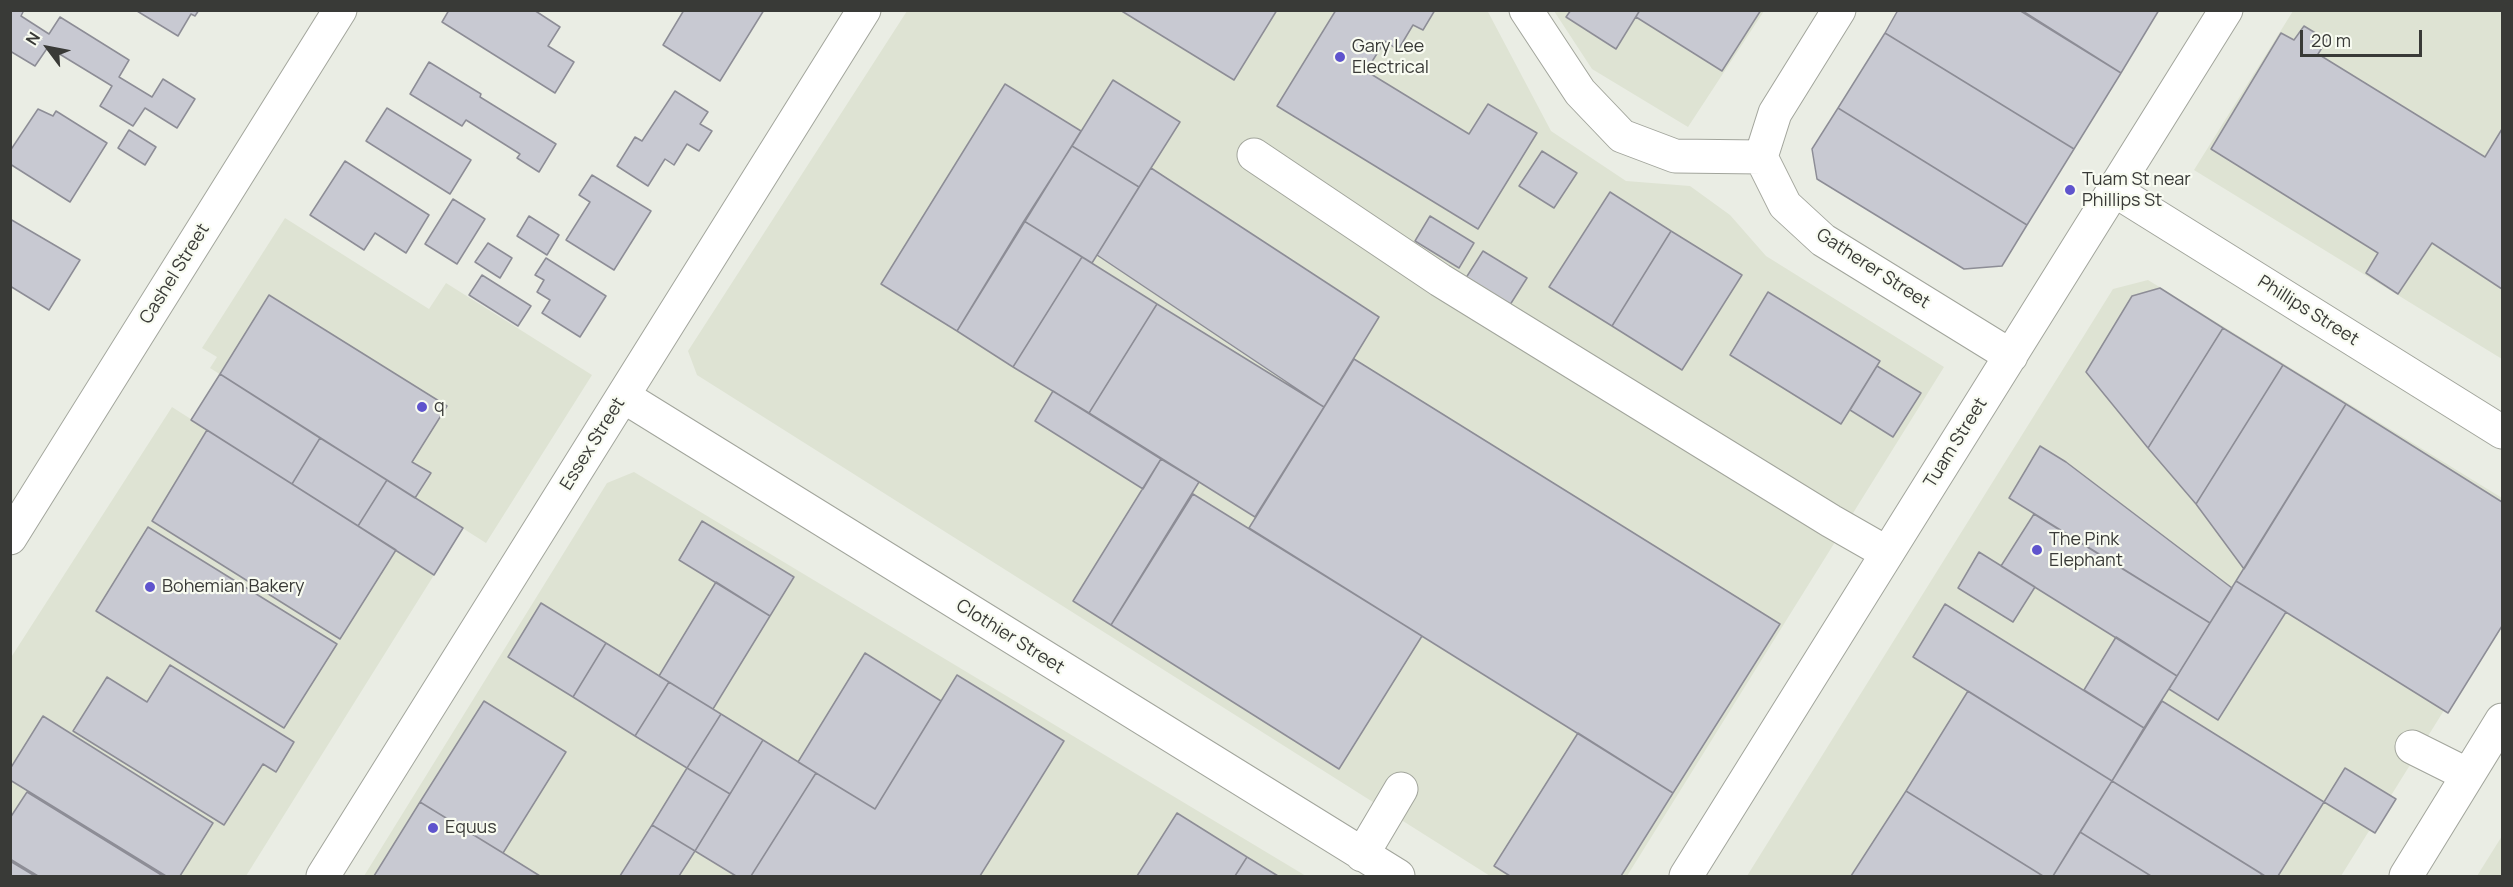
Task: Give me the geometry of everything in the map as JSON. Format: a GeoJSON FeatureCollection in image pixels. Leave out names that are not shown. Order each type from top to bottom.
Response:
{"type":"FeatureCollection","features":[{"type":"Feature","properties":{"kind":"street","name":"Cashel Street"},"geometry":{"type":"LineString","coordinates":[[10,538],[340,10]]}},
{"type":"Feature","properties":{"kind":"street","name":"Essex Street"},"geometry":{"type":"LineString","coordinates":[[323,876],[864,10]]}},
{"type":"Feature","properties":{"kind":"street"},"geometry":{"type":"LineString","coordinates":[[1526,10],[1580,92],[1623,136],[1675,156],[1761,157],[1775,113],[1839,10]]}},
{"type":"Feature","properties":{"kind":"street","name":"Tuam Street"},"geometry":{"type":"LineString","coordinates":[[1686,876],[2226,10]]}},
{"type":"Feature","properties":{"kind":"street"},"geometry":{"type":"LineString","coordinates":[[1254,155],[1440,280],[1831,521],[1887,553]]}},
{"type":"Feature","properties":{"kind":"street","name":"Gatherer Street"},"geometry":{"type":"LineString","coordinates":[[1761,157],[1785,205],[1823,240],[2010,356]]}},
{"type":"Feature","properties":{"kind":"street","name":"Phillips Street"},"geometry":{"type":"LineString","coordinates":[[2114,190],[2502,432]]}},
{"type":"Feature","properties":{"kind":"street","name":"Clothier Street"},"geometry":{"type":"LineString","coordinates":[[623,396],[1398,876]]}},
{"type":"Feature","properties":{"kind":"street"},"geometry":{"type":"LineString","coordinates":[[2406,876],[2502,720]]}},
{"type":"Feature","properties":{"kind":"street"},"geometry":{"type":"LineString","coordinates":[[2412,747],[2468,775]]}},
{"type":"Feature","properties":{"kind":"street"},"geometry":{"type":"LineString","coordinates":[[1362,855],[1401,789]]}},
{"type":"Feature","properties":{"kind":"shaded area"},"geometry":{"type":"Polygon","coordinates":[[[1487,10],[1551,131],[1626,181],[1690,186],[1730,215],[1766,256],[1944,367],[1627,876],[1490,876],[697,375],[688,351],[907,11],[1487,10]]]}},
{"type":"Feature","properties":{"kind":"shaded area"},"geometry":{"type":"Polygon","coordinates":[[[1554,11],[1764,11],[1688,127],[1592,69],[1554,11]]]}},
{"type":"Feature","properties":{"kind":"shaded area"},"geometry":{"type":"Polygon","coordinates":[[[2293,11],[2502,11],[2502,359],[2194,170],[2293,11]]]}},
{"type":"Feature","properties":{"kind":"shaded area","name":"q"},"geometry":{"type":"Polygon","coordinates":[[[285,218],[429,309],[446,283],[592,375],[486,543],[210,368],[217,357],[202,348],[285,218]]]}},
{"type":"Feature","properties":{"kind":"shaded area"},"geometry":{"type":"Polygon","coordinates":[[[2148,280],[2502,498],[2502,617],[2341,876],[1747,876],[2113,289],[2148,280]]]}},
{"type":"Feature","properties":{"kind":"shaded area"},"geometry":{"type":"Polygon","coordinates":[[[172,407],[434,575],[246,876],[11,876],[10,659],[172,407]]]}},
{"type":"Feature","properties":{"kind":"shaded area"},"geometry":{"type":"Polygon","coordinates":[[[634,472],[1306,876],[364,876],[607,483],[634,472]]]}},
{"type":"Feature","properties":{"kind":"shaded area"},"geometry":{"type":"Polygon","coordinates":[[[2502,836],[2502,876],[2477,876],[2502,836]]]}},
{"type":"Feature","properties":{"kind":"building"},"geometry":{"type":"Polygon","coordinates":[[[10,10],[24,10],[21,16],[49,34],[60,17],[129,60],[119,77],[152,97],[163,79],[195,99],[177,128],[145,108],[133,126],[100,106],[112,86],[48,47],[35,66],[10,51],[10,10]]]}},
{"type":"Feature","properties":{"kind":"building"},"geometry":{"type":"Polygon","coordinates":[[[199,10],[195,16],[191,14],[178,36],[137,11],[199,10]]]}},
{"type":"Feature","properties":{"kind":"building"},"geometry":{"type":"Polygon","coordinates":[[[449,10],[534,10],[560,27],[548,46],[574,62],[555,93],[442,22],[449,10]]]}},
{"type":"Feature","properties":{"kind":"building"},"geometry":{"type":"Polygon","coordinates":[[[684,10],[764,10],[720,81],[663,45],[684,10]]]}},
{"type":"Feature","properties":{"kind":"building"},"geometry":{"type":"Polygon","coordinates":[[[1120,10],[1277,10],[1234,80],[1120,10]]]}},
{"type":"Feature","properties":{"kind":"building"},"geometry":{"type":"Polygon","coordinates":[[[1336,10],[1435,10],[1423,30],[1413,25],[1398,50],[1385,41],[1366,71],[1469,134],[1488,104],[1537,133],[1478,229],[1277,106],[1336,10]]]}},
{"type":"Feature","properties":{"kind":"building"},"geometry":{"type":"Polygon","coordinates":[[[1571,10],[1640,10],[1616,49],[1566,17],[1571,10]]]}},
{"type":"Feature","properties":{"kind":"building"},"geometry":{"type":"Polygon","coordinates":[[[1640,10],[1761,10],[1722,71],[1636,17],[1640,10]]]}},
{"type":"Feature","properties":{"kind":"building"},"geometry":{"type":"Polygon","coordinates":[[[1898,10],[2019,10],[2121,73],[2074,149],[1885,33],[1898,10]]]}},
{"type":"Feature","properties":{"kind":"building"},"geometry":{"type":"Polygon","coordinates":[[[2021,10],[2159,10],[2121,73],[2021,10]]]}},
{"type":"Feature","properties":{"kind":"building"},"geometry":{"type":"Polygon","coordinates":[[[2304,26],[2327,40],[2318,54],[2485,157],[2502,129],[2502,289],[2432,243],[2398,294],[2366,273],[2378,253],[2211,149],[2281,33],[2294,40],[2304,26]]]}},
{"type":"Feature","properties":{"kind":"building"},"geometry":{"type":"Polygon","coordinates":[[[1885,33],[2074,149],[2027,225],[1838,108],[1885,33]]]}},
{"type":"Feature","properties":{"kind":"building"},"geometry":{"type":"Polygon","coordinates":[[[429,62],[556,144],[539,172],[517,158],[520,154],[466,120],[462,126],[410,94],[429,62]]]}},
{"type":"Feature","properties":{"kind":"building"},"geometry":{"type":"Polygon","coordinates":[[[1113,80],[1180,122],[1139,187],[1072,146],[1113,80]]]}},
{"type":"Feature","properties":{"kind":"building"},"geometry":{"type":"Polygon","coordinates":[[[1005,84],[1081,131],[957,331],[881,284],[1005,84]]]}},
{"type":"Feature","properties":{"kind":"building"},"geometry":{"type":"Polygon","coordinates":[[[675,91],[708,112],[700,124],[712,131],[699,151],[687,144],[674,165],[665,159],[648,186],[617,166],[635,137],[642,141],[675,91]]]}},
{"type":"Feature","properties":{"kind":"building"},"geometry":{"type":"Polygon","coordinates":[[[387,108],[471,160],[450,194],[366,141],[387,108]]]}},
{"type":"Feature","properties":{"kind":"building"},"geometry":{"type":"Polygon","coordinates":[[[1838,108],[2027,225],[2002,266],[1964,269],[1817,179],[1812,149],[1838,108]]]}},
{"type":"Feature","properties":{"kind":"building"},"geometry":{"type":"Polygon","coordinates":[[[38,109],[53,116],[56,111],[107,143],[70,202],[10,164],[10,151],[38,109]]]}},
{"type":"Feature","properties":{"kind":"building"},"geometry":{"type":"Polygon","coordinates":[[[129,130],[156,147],[145,165],[118,148],[129,130]]]}},
{"type":"Feature","properties":{"kind":"building"},"geometry":{"type":"Polygon","coordinates":[[[1072,146],[1139,187],[1092,263],[1024,221],[1072,146]]]}},
{"type":"Feature","properties":{"kind":"building"},"geometry":{"type":"Polygon","coordinates":[[[1542,151],[1577,173],[1554,208],[1519,186],[1542,151]]]}},
{"type":"Feature","properties":{"kind":"building"},"geometry":{"type":"Polygon","coordinates":[[[345,161],[429,215],[406,253],[375,233],[364,250],[310,215],[345,161]]]}},
{"type":"Feature","properties":{"kind":"building"},"geometry":{"type":"Polygon","coordinates":[[[1151,168],[1379,317],[1324,407],[1097,255],[1151,168]]]}},
{"type":"Feature","properties":{"kind":"building"},"geometry":{"type":"Polygon","coordinates":[[[592,175],[651,211],[614,270],[566,240],[590,202],[579,195],[592,175]]]}},
{"type":"Feature","properties":{"kind":"building"},"geometry":{"type":"Polygon","coordinates":[[[1610,192],[1671,231],[1612,326],[1549,287],[1610,192]]]}},
{"type":"Feature","properties":{"kind":"building"},"geometry":{"type":"Polygon","coordinates":[[[453,199],[485,219],[457,264],[425,244],[453,199]]]}},
{"type":"Feature","properties":{"kind":"building"},"geometry":{"type":"Polygon","coordinates":[[[529,216],[559,235],[547,255],[517,236],[529,216]]]}},
{"type":"Feature","properties":{"kind":"building"},"geometry":{"type":"Polygon","coordinates":[[[1430,216],[1474,243],[1459,268],[1415,241],[1430,216]]]}},
{"type":"Feature","properties":{"kind":"building"},"geometry":{"type":"Polygon","coordinates":[[[10,219],[80,260],[49,310],[10,286],[10,219]]]}},
{"type":"Feature","properties":{"kind":"building"},"geometry":{"type":"Polygon","coordinates":[[[1024,221],[1082,257],[1013,367],[957,331],[1024,221]]]}},
{"type":"Feature","properties":{"kind":"building"},"geometry":{"type":"Polygon","coordinates":[[[1671,231],[1742,275],[1682,370],[1612,326],[1671,231]]]}},
{"type":"Feature","properties":{"kind":"building"},"geometry":{"type":"Polygon","coordinates":[[[488,243],[512,258],[500,278],[475,262],[488,243]]]}},
{"type":"Feature","properties":{"kind":"building"},"geometry":{"type":"Polygon","coordinates":[[[1483,251],[1527,278],[1508,308],[1464,281],[1483,251]]]}},
{"type":"Feature","properties":{"kind":"building"},"geometry":{"type":"Polygon","coordinates":[[[1082,257],[1157,304],[1089,413],[1013,367],[1082,257]]]}},
{"type":"Feature","properties":{"kind":"building"},"geometry":{"type":"Polygon","coordinates":[[[546,258],[606,296],[580,337],[542,313],[550,300],[537,292],[544,280],[535,275],[546,258]]]}},
{"type":"Feature","properties":{"kind":"building"},"geometry":{"type":"Polygon","coordinates":[[[482,275],[531,306],[518,326],[469,295],[482,275]]]}},
{"type":"Feature","properties":{"kind":"building"},"geometry":{"type":"Polygon","coordinates":[[[2160,288],[2223,328],[2148,448],[2086,372],[2132,296],[2160,288]]]}},
{"type":"Feature","properties":{"kind":"building"},"geometry":{"type":"Polygon","coordinates":[[[1768,292],[1880,361],[1841,424],[1730,355],[1768,292]]]}},
{"type":"Feature","properties":{"kind":"building"},"geometry":{"type":"Polygon","coordinates":[[[269,295],[447,406],[412,462],[431,473],[415,498],[220,374],[269,295]]]}},
{"type":"Feature","properties":{"kind":"building"},"geometry":{"type":"Polygon","coordinates":[[[1157,304],[1324,407],[1255,517],[1089,413],[1157,304]]]}},
{"type":"Feature","properties":{"kind":"building"},"geometry":{"type":"Polygon","coordinates":[[[2223,328],[2283,365],[2196,504],[2148,448],[2223,328]]]}},
{"type":"Feature","properties":{"kind":"building"},"geometry":{"type":"Polygon","coordinates":[[[1354,359],[1780,624],[1673,793],[1249,528],[1354,359]]]}},
{"type":"Feature","properties":{"kind":"building"},"geometry":{"type":"Polygon","coordinates":[[[2283,365],[2346,404],[2244,569],[2196,504],[2283,365]]]}},
{"type":"Feature","properties":{"kind":"building"},"geometry":{"type":"Polygon","coordinates":[[[1877,366],[1921,393],[1893,437],[1850,410],[1877,366]]]}},
{"type":"Feature","properties":{"kind":"building"},"geometry":{"type":"Polygon","coordinates":[[[220,374],[320,438],[292,484],[191,420],[220,374]]]}},
{"type":"Feature","properties":{"kind":"building"},"geometry":{"type":"Polygon","coordinates":[[[1053,391],[1161,459],[1143,489],[1035,421],[1053,391]]]}},
{"type":"Feature","properties":{"kind":"building"},"geometry":{"type":"Polygon","coordinates":[[[2346,404],[2502,502],[2502,626],[2448,713],[2236,581],[2346,404]]]}},
{"type":"Feature","properties":{"kind":"building"},"geometry":{"type":"Polygon","coordinates":[[[207,430],[396,550],[340,639],[152,521],[207,430]]]}},
{"type":"Feature","properties":{"kind":"building"},"geometry":{"type":"Polygon","coordinates":[[[320,438],[387,480],[358,526],[292,484],[320,438]]]}},
{"type":"Feature","properties":{"kind":"building"},"geometry":{"type":"Polygon","coordinates":[[[2040,446],[2066,462],[2232,588],[2210,623],[2009,498],[2040,446]]]}},
{"type":"Feature","properties":{"kind":"building"},"geometry":{"type":"Polygon","coordinates":[[[1161,459],[1199,482],[1111,625],[1073,601],[1161,459]]]}},
{"type":"Feature","properties":{"kind":"building"},"geometry":{"type":"Polygon","coordinates":[[[387,480],[463,528],[434,575],[358,526],[387,480]]]}},
{"type":"Feature","properties":{"kind":"building"},"geometry":{"type":"Polygon","coordinates":[[[1193,494],[1422,636],[1339,769],[1111,625],[1193,494]]]}},
{"type":"Feature","properties":{"kind":"building"},"geometry":{"type":"Polygon","coordinates":[[[2034,514],[2210,623],[2177,676],[2001,566],[2034,514]]]}},
{"type":"Feature","properties":{"kind":"building"},"geometry":{"type":"Polygon","coordinates":[[[702,521],[794,577],[770,616],[679,560],[702,521]]]}},
{"type":"Feature","properties":{"kind":"building"},"geometry":{"type":"Polygon","coordinates":[[[148,527],[337,644],[284,728],[96,611],[148,527]]]}},
{"type":"Feature","properties":{"kind":"building"},"geometry":{"type":"Polygon","coordinates":[[[1979,552],[2035,587],[2013,622],[1958,588],[1979,552]]]}},
{"type":"Feature","properties":{"kind":"building"},"geometry":{"type":"Polygon","coordinates":[[[2236,581],[2286,612],[2218,720],[2169,689],[2236,581]]]}},
{"type":"Feature","properties":{"kind":"building"},"geometry":{"type":"Polygon","coordinates":[[[716,582],[770,616],[713,709],[659,676],[716,582]]]}},
{"type":"Feature","properties":{"kind":"building"},"geometry":{"type":"Polygon","coordinates":[[[541,603],[606,643],[573,697],[508,657],[541,603]]]}},
{"type":"Feature","properties":{"kind":"building"},"geometry":{"type":"Polygon","coordinates":[[[1945,604],[2144,728],[2112,781],[1913,657],[1945,604]]]}},
{"type":"Feature","properties":{"kind":"building"},"geometry":{"type":"Polygon","coordinates":[[[2116,637],[2177,676],[2144,728],[2084,690],[2116,637]]]}},
{"type":"Feature","properties":{"kind":"building"},"geometry":{"type":"Polygon","coordinates":[[[606,643],[669,682],[635,736],[573,697],[606,643]]]}},
{"type":"Feature","properties":{"kind":"building"},"geometry":{"type":"Polygon","coordinates":[[[865,653],[941,701],[875,809],[798,762],[865,653]]]}},
{"type":"Feature","properties":{"kind":"building"},"geometry":{"type":"Polygon","coordinates":[[[170,665],[294,742],[276,772],[263,764],[224,825],[73,731],[107,677],[147,702],[170,665]]]}},
{"type":"Feature","properties":{"kind":"building"},"geometry":{"type":"Polygon","coordinates":[[[957,675],[1064,741],[980,876],[751,876],[816,773],[875,809],[957,675]]]}},
{"type":"Feature","properties":{"kind":"building"},"geometry":{"type":"Polygon","coordinates":[[[669,682],[721,714],[687,768],[635,736],[669,682]]]}},
{"type":"Feature","properties":{"kind":"building"},"geometry":{"type":"Polygon","coordinates":[[[1968,691],[2112,781],[2053,876],[2043,876],[1906,791],[1968,691]]]}},
{"type":"Feature","properties":{"kind":"building"},"geometry":{"type":"Polygon","coordinates":[[[484,701],[566,752],[503,853],[420,802],[484,701]]]}},
{"type":"Feature","properties":{"kind":"building"},"geometry":{"type":"Polygon","coordinates":[[[2162,701],[2324,802],[2278,876],[2265,876],[2112,781],[2162,701]]]}},
{"type":"Feature","properties":{"kind":"building"},"geometry":{"type":"Polygon","coordinates":[[[721,714],[763,740],[730,794],[687,768],[721,714]]]}},
{"type":"Feature","properties":{"kind":"building"},"geometry":{"type":"Polygon","coordinates":[[[43,716],[213,823],[180,876],[166,876],[10,780],[10,769],[43,716]]]}},
{"type":"Feature","properties":{"kind":"building"},"geometry":{"type":"Polygon","coordinates":[[[1578,733],[1673,793],[1621,876],[1510,876],[1494,866],[1578,733]]]}},
{"type":"Feature","properties":{"kind":"building"},"geometry":{"type":"Polygon","coordinates":[[[763,740],[816,773],[751,876],[736,876],[695,851],[763,740]]]}},
{"type":"Feature","properties":{"kind":"building"},"geometry":{"type":"Polygon","coordinates":[[[687,768],[730,794],[695,851],[652,825],[687,768]]]}},
{"type":"Feature","properties":{"kind":"building"},"geometry":{"type":"Polygon","coordinates":[[[2345,768],[2396,799],[2375,833],[2324,802],[2345,768]]]}},
{"type":"Feature","properties":{"kind":"building"},"geometry":{"type":"Polygon","coordinates":[[[2112,781],[2262,874],[2260,876],[2151,876],[2080,832],[2112,781]]]}},
{"type":"Feature","properties":{"kind":"building"},"geometry":{"type":"Polygon","coordinates":[[[1906,791],[2043,876],[1851,876],[1906,791]]]}},
{"type":"Feature","properties":{"kind":"building"},"geometry":{"type":"Polygon","coordinates":[[[27,792],[163,876],[38,876],[10,859],[10,818],[27,792]]]}},
{"type":"Feature","properties":{"kind":"building","name":"Equus"},"geometry":{"type":"Polygon","coordinates":[[[420,802],[503,853],[540,876],[374,876],[420,802]]]}},
{"type":"Feature","properties":{"kind":"building"},"geometry":{"type":"Polygon","coordinates":[[[1177,813],[1247,857],[1235,876],[1137,876],[1177,813]]]}},
{"type":"Feature","properties":{"kind":"building"},"geometry":{"type":"Polygon","coordinates":[[[652,825],[695,851],[679,876],[620,876],[652,825]]]}},
{"type":"Feature","properties":{"kind":"building"},"geometry":{"type":"Polygon","coordinates":[[[2080,832],[2151,876],[2053,876],[2080,832]]]}},
{"type":"Feature","properties":{"kind":"building"},"geometry":{"type":"Polygon","coordinates":[[[1247,857],[1278,876],[1235,876],[1247,857]]]}},
{"type":"Feature","properties":{"kind":"building"},"geometry":{"type":"Polygon","coordinates":[[[10,861],[35,876],[10,876],[10,861]]]}},
{"type":"Feature","properties":{"kind":"place","name":"Gary Lee Electrical"},"geometry":{"type":"Point","coordinates":[1340,57]}},
{"type":"Feature","properties":{"kind":"place","name":"Tuam St near Phillips St"},"geometry":{"type":"Point","coordinates":[2070,190]}},
{"type":"Feature","properties":{"kind":"place","name":"q"},"geometry":{"type":"Point","coordinates":[422,407]}},
{"type":"Feature","properties":{"kind":"place","name":"The Pink Elephant"},"geometry":{"type":"Point","coordinates":[2037,550]}},
{"type":"Feature","properties":{"kind":"place","name":"Bohemian Bakery"},"geometry":{"type":"Point","coordinates":[150,587]}},
{"type":"Feature","properties":{"kind":"place","name":"Equus"},"geometry":{"type":"Point","coordinates":[433,828]}}]}
